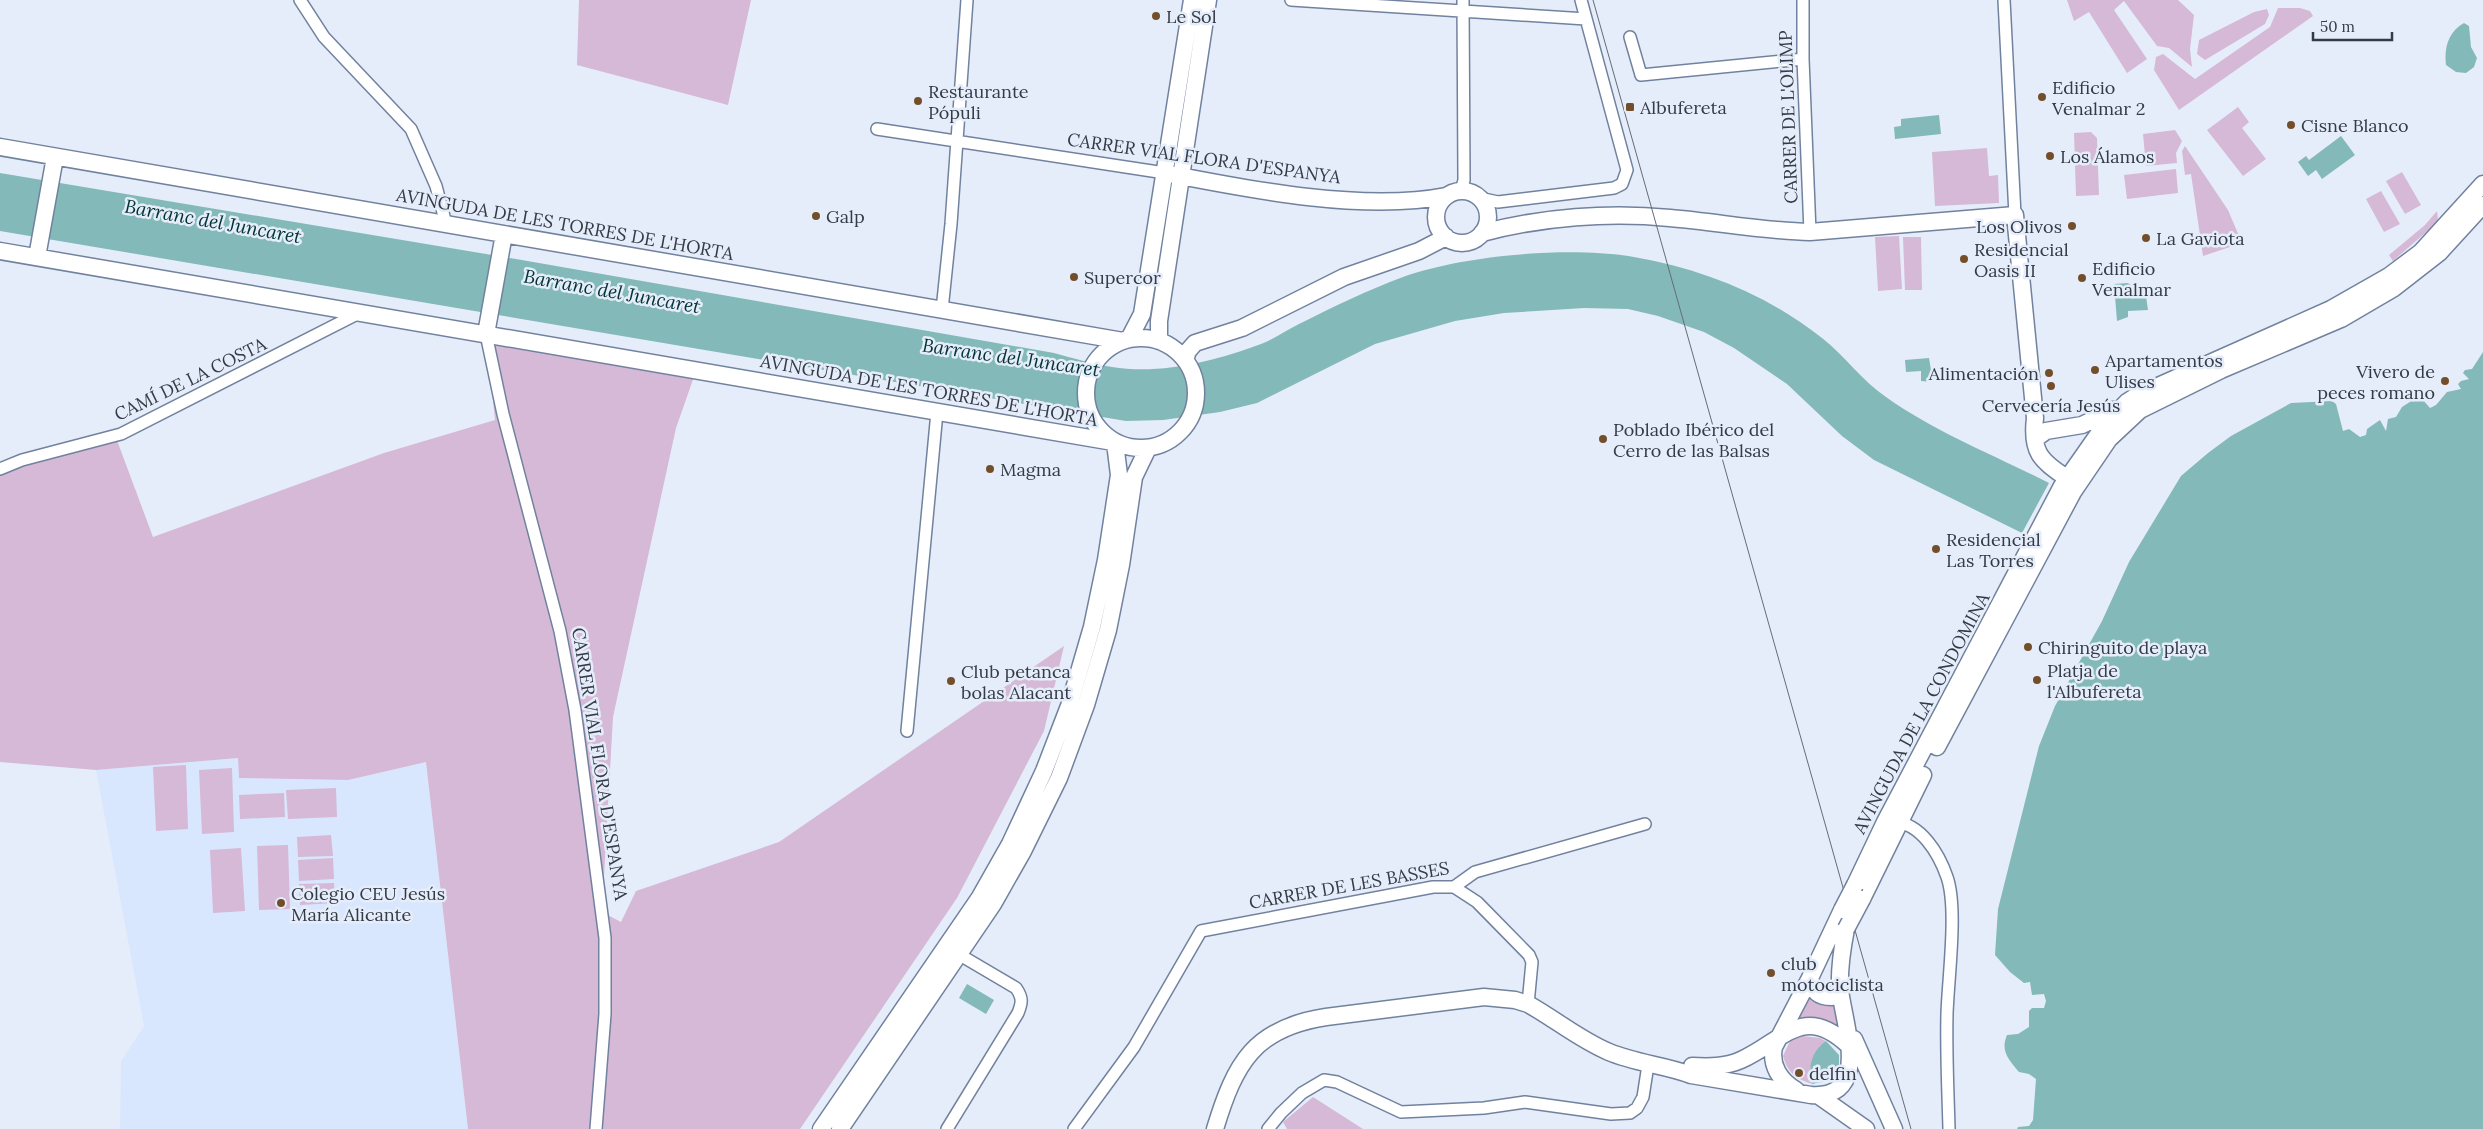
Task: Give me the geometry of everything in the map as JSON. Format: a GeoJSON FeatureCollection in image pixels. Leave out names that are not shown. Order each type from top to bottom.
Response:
{"type":"FeatureCollection","features":[{"type":"Feature","properties":{"kind":"main road"},"geometry":{"type":"LineString","coordinates":[[1159,341],[1158,322],[1172,174],[1192,0]]}},
{"type":"Feature","properties":{"kind":"main road"},"geometry":{"type":"LineString","coordinates":[[1126,340],[1142,314],[1208,0]]}},
{"type":"Feature","properties":{"kind":"main road","name":"AVINGUDA DE LES TORRES DE L'HORTA"},"geometry":{"type":"LineString","coordinates":[[0,147],[54,163],[446,224],[1126,340]]}},
{"type":"Feature","properties":{"kind":"main road"},"geometry":{"type":"LineString","coordinates":[[39,250],[54,163]]}},
{"type":"Feature","properties":{"kind":"main road","name":"CARRER VIAL FLORA D'ESPANYA"},"geometry":{"type":"LineString","coordinates":[[1172,174],[1238,186],[1324,198],[1401,201],[1454,193]]}},
{"type":"Feature","properties":{"kind":"main road","name":"AVINGUDA DE LA CONDOMINA"},"geometry":{"type":"LineString","coordinates":[[1849,1048],[1840,989],[1842,945],[1859,892],[1892,822],[2071,483],[2104,426],[2127,402],[2179,376],[2331,309],[2389,276],[2421,252],[2483,184]]}},
{"type":"Feature","properties":{"kind":"main road"},"geometry":{"type":"LineString","coordinates":[[1483,205],[1486,226],[1477,238],[1463,243],[1446,237],[1437,227],[1436,210],[1454,193],[1474,194],[1483,205],[1519,223]]}},
{"type":"Feature","properties":{"kind":"main road","name":"AVINGUDA DE LA CONDOMINA"},"geometry":{"type":"LineString","coordinates":[[2071,483],[2109,439],[2140,410],[2221,370],[2341,318],[2394,288],[2439,253],[2483,206]]}},
{"type":"Feature","properties":{"kind":"main road"},"geometry":{"type":"LineString","coordinates":[[1482,233],[1519,223],[1618,216],[1670,218],[1788,232],[1810,232],[2015,215],[2035,418],[2041,435],[2035,448],[2040,456],[2071,483]]}},
{"type":"Feature","properties":{"kind":"main road","name":"CARRER VIAL FLORA D'ESPANYA"},"geometry":{"type":"LineString","coordinates":[[486,334],[504,234]]}},
{"type":"Feature","properties":{"kind":"main road"},"geometry":{"type":"LineString","coordinates":[[1185,360],[1188,351],[1195,343],[1242,328],[1344,277],[1419,251],[1446,237]]}},
{"type":"Feature","properties":{"kind":"main road","name":"AVINGUDA DE LES TORRES DE L'HORTA"},"geometry":{"type":"LineString","coordinates":[[0,251],[39,250],[361,312],[1114,443]]}},
{"type":"Feature","properties":{"kind":"main road"},"geometry":{"type":"LineString","coordinates":[[1140,338],[1159,341],[1178,352],[1185,360],[1195,380],[1196,390],[1192,414],[1185,426],[1165,443],[1148,448],[1131,448],[1114,443],[1095,425],[1087,408],[1086,386],[1090,369],[1111,346],[1126,340],[1140,338]]}},
{"type":"Feature","properties":{"kind":"main road"},"geometry":{"type":"LineString","coordinates":[[2041,435],[2082,425],[2127,402]]}},
{"type":"Feature","properties":{"kind":"main road"},"geometry":{"type":"LineString","coordinates":[[822,1129],[980,897],[1010,844],[1044,771],[1069,706],[1092,627],[1119,475],[1114,443]]}},
{"type":"Feature","properties":{"kind":"main road"},"geometry":{"type":"LineString","coordinates":[[840,1129],[994,904],[1019,859],[1059,778],[1086,705],[1108,630],[1121,565],[1134,477],[1148,448]]}},
{"type":"Feature","properties":{"kind":"main road","name":"AVINGUDA DE LA CONDOMINA"},"geometry":{"type":"LineString","coordinates":[[1780,1036],[1842,910],[1859,892]]}},
{"type":"Feature","properties":{"kind":"main road"},"geometry":{"type":"LineString","coordinates":[[1810,978],[1812,987],[1817,994],[1823,997],[1832,997],[1840,989]]}},
{"type":"Feature","properties":{"kind":"main road"},"geometry":{"type":"LineString","coordinates":[[1215,1129],[1227,1094],[1244,1062],[1255,1048],[1282,1028],[1300,1021],[1326,1017],[1484,997],[1515,1000],[1528,1004],[1607,1051],[1648,1065],[1673,1069],[1691,1075],[1819,1096],[1866,1129]]}},
{"type":"Feature","properties":{"kind":"main road","name":"AVINGUDA DE LA CONDOMINA"},"geometry":{"type":"LineString","coordinates":[[1750,1055],[1793,1007]]}},
{"type":"Feature","properties":{"kind":"main road"},"geometry":{"type":"LineString","coordinates":[[1845,1018],[1894,1129]]}},
{"type":"Feature","properties":{"kind":"main road"},"geometry":{"type":"LineString","coordinates":[[1673,1069],[1728,1065],[1750,1055],[1790,1029],[1816,1026],[1829,1030],[1849,1048],[1868,1072]]}},
{"type":"Feature","properties":{"kind":"main road"},"geometry":{"type":"LineString","coordinates":[[1780,1036],[1774,1047],[1774,1065],[1778,1075],[1784,1082],[1800,1092]]}},
{"type":"Feature","properties":{"kind":"main road"},"geometry":{"type":"LineString","coordinates":[[1819,1096],[1831,1092],[1846,1080],[1852,1063],[1849,1048]]}},
{"type":"Feature","properties":{"kind":"street"},"geometry":{"type":"LineString","coordinates":[[300,0],[324,37],[411,129],[436,186],[446,224]]}},
{"type":"Feature","properties":{"kind":"street"},"geometry":{"type":"LineString","coordinates":[[942,310],[967,0]]}},
{"type":"Feature","properties":{"kind":"street"},"geometry":{"type":"LineString","coordinates":[[1292,0],[1463,5],[1586,19]]}},
{"type":"Feature","properties":{"kind":"street"},"geometry":{"type":"LineString","coordinates":[[1483,205],[1614,188],[1622,184],[1627,170],[1581,0]]}},
{"type":"Feature","properties":{"kind":"street","name":"CARRER DE L'OLIMP"},"geometry":{"type":"LineString","coordinates":[[1803,0],[1802,59],[1810,232]]}},
{"type":"Feature","properties":{"kind":"street"},"geometry":{"type":"LineString","coordinates":[[2004,0],[2015,215]]}},
{"type":"Feature","properties":{"kind":"street"},"geometry":{"type":"LineString","coordinates":[[1454,193],[1464,180],[1463,5]]}},
{"type":"Feature","properties":{"kind":"street"},"geometry":{"type":"LineString","coordinates":[[1630,37],[1641,75],[1802,59]]}},
{"type":"Feature","properties":{"kind":"street","name":"CARRER VIAL FLORA D'ESPANYA"},"geometry":{"type":"LineString","coordinates":[[877,129],[1172,174]]}},
{"type":"Feature","properties":{"kind":"street","name":"CAMÍ DE LA COSTA"},"geometry":{"type":"LineString","coordinates":[[0,469],[22,460],[121,434],[361,312]]}},
{"type":"Feature","properties":{"kind":"street","name":"CARRER VIAL FLORA D'ESPANYA"},"geometry":{"type":"LineString","coordinates":[[486,334],[503,414],[560,631],[578,729],[605,938],[605,1014],[596,1129]]}},
{"type":"Feature","properties":{"kind":"street"},"geometry":{"type":"LineString","coordinates":[[907,731],[937,412]]}},
{"type":"Feature","properties":{"kind":"street"},"geometry":{"type":"LineString","coordinates":[[1892,822],[1918,832],[1928,841],[1947,878],[1951,908],[1946,1016],[1949,1129]]}},
{"type":"Feature","properties":{"kind":"street","name":"CARRER DE LES BASSES"},"geometry":{"type":"LineString","coordinates":[[1074,1129],[1134,1047],[1201,931],[1433,887],[1454,887],[1475,872],[1645,824]]}},
{"type":"Feature","properties":{"kind":"street"},"geometry":{"type":"LineString","coordinates":[[1454,887],[1476,902],[1529,955],[1532,962],[1528,1004]]}},
{"type":"Feature","properties":{"kind":"street"},"geometry":{"type":"LineString","coordinates":[[947,1129],[1018,1014],[1022,1002],[1021,995],[1016,988],[960,955]]}},
{"type":"Feature","properties":{"kind":"street"},"geometry":{"type":"LineString","coordinates":[[1268,1129],[1280,1113],[1302,1093],[1324,1080],[1337,1082],[1401,1112],[1484,1108],[1525,1102],[1612,1114],[1630,1113],[1637,1108],[1643,1097],[1648,1065]]}},
{"type":"Feature","properties":{"kind":"shaded area"},"geometry":{"type":"Polygon","coordinates":[[[579,0],[751,0],[728,105],[577,65],[579,0]]]}},
{"type":"Feature","properties":{"kind":"shaded area"},"geometry":{"type":"Polygon","coordinates":[[[2067,0],[2178,0],[2194,15],[2190,49],[2192,67],[2169,48],[2157,46],[2124,1],[2114,10],[2147,59],[2127,73],[2089,12],[2074,21],[2067,0]]]}},
{"type":"Feature","properties":{"kind":"shaded area"},"geometry":{"type":"Polygon","coordinates":[[[2278,8],[2300,8],[2310,11],[2313,16],[2179,110],[2154,70],[2156,57],[2163,54],[2195,79],[2270,27],[2278,8]]]}},
{"type":"Feature","properties":{"kind":"shaded area"},"geometry":{"type":"Polygon","coordinates":[[[2267,9],[2269,15],[2265,24],[2205,60],[2197,54],[2199,40],[2254,12],[2267,9]]]}},
{"type":"Feature","properties":{"kind":"shaded area"},"geometry":{"type":"Polygon","coordinates":[[[2238,107],[2249,122],[2242,128],[2266,159],[2243,176],[2207,130],[2238,107]]]}},
{"type":"Feature","properties":{"kind":"shaded area"},"geometry":{"type":"Polygon","coordinates":[[[2175,130],[2182,141],[2176,153],[2177,163],[2146,166],[2143,134],[2175,130]]]}},
{"type":"Feature","properties":{"kind":"shaded area"},"geometry":{"type":"Polygon","coordinates":[[[2091,132],[2097,138],[2099,195],[2076,196],[2074,133],[2091,132]]]}},
{"type":"Feature","properties":{"kind":"shaded area"},"geometry":{"type":"Polygon","coordinates":[[[2185,146],[2228,210],[2242,243],[2203,256],[2191,174],[2185,175],[2182,151],[2185,146]]]}},
{"type":"Feature","properties":{"kind":"shaded area"},"geometry":{"type":"Polygon","coordinates":[[[1987,148],[1989,176],[1998,175],[1999,203],[1935,206],[1932,152],[1987,148]]]}},
{"type":"Feature","properties":{"kind":"shaded area"},"geometry":{"type":"Polygon","coordinates":[[[2176,169],[2178,193],[2127,199],[2124,175],[2176,169]]]}},
{"type":"Feature","properties":{"kind":"shaded area"},"geometry":{"type":"Polygon","coordinates":[[[2402,172],[2421,205],[2405,214],[2386,181],[2402,172]]]}},
{"type":"Feature","properties":{"kind":"shaded area"},"geometry":{"type":"Polygon","coordinates":[[[2381,191],[2400,224],[2384,232],[2366,199],[2381,191]]]}},
{"type":"Feature","properties":{"kind":"shaded area"},"geometry":{"type":"Polygon","coordinates":[[[2437,211],[2438,220],[2432,227],[2393,261],[2389,255],[2425,225],[2437,211]]]}},
{"type":"Feature","properties":{"kind":"shaded area"},"geometry":{"type":"Polygon","coordinates":[[[1899,236],[1902,289],[1878,291],[1875,237],[1899,236]]]}},
{"type":"Feature","properties":{"kind":"shaded area"},"geometry":{"type":"Polygon","coordinates":[[[1903,237],[1921,237],[1922,290],[1905,290],[1903,237]]]}},
{"type":"Feature","properties":{"kind":"shaded area"},"geometry":{"type":"Polygon","coordinates":[[[486,334],[696,371],[676,428],[613,717],[602,912],[621,922],[636,891],[779,842],[1064,646],[1044,731],[957,898],[800,1129],[468,1129],[426,762],[348,780],[239,778],[238,758],[96,770],[0,762],[0,469],[115,435],[153,537],[384,453],[495,420],[486,334]]]}},
{"type":"Feature","properties":{"kind":"shaded area","name":"Colegio CEU Jesús María Alicante"},"geometry":{"type":"Polygon","coordinates":[[[238,758],[239,778],[348,780],[426,762],[468,1129],[120,1129],[121,1061],[144,1026],[96,770],[238,758]]]}},
{"type":"Feature","properties":{"kind":"shaded area"},"geometry":{"type":"Polygon","coordinates":[[[186,765],[188,829],[156,831],[153,767],[186,765]]]}},
{"type":"Feature","properties":{"kind":"shaded area"},"geometry":{"type":"Polygon","coordinates":[[[232,768],[234,832],[202,834],[199,770],[232,768]]]}},
{"type":"Feature","properties":{"kind":"shaded area"},"geometry":{"type":"Polygon","coordinates":[[[336,788],[337,817],[288,819],[286,790],[336,788]]]}},
{"type":"Feature","properties":{"kind":"shaded area"},"geometry":{"type":"Polygon","coordinates":[[[284,793],[285,817],[240,819],[239,795],[284,793]]]}},
{"type":"Feature","properties":{"kind":"shaded area"},"geometry":{"type":"Polygon","coordinates":[[[331,835],[333,856],[298,857],[297,837],[331,835]]]}},
{"type":"Feature","properties":{"kind":"shaded area"},"geometry":{"type":"Polygon","coordinates":[[[288,845],[290,909],[259,910],[257,846],[288,845]]]}},
{"type":"Feature","properties":{"kind":"shaded area"},"geometry":{"type":"Polygon","coordinates":[[[241,848],[245,911],[213,913],[210,850],[241,848]]]}},
{"type":"Feature","properties":{"kind":"shaded area"},"geometry":{"type":"Polygon","coordinates":[[[333,858],[334,879],[299,881],[298,860],[333,858]]]}},
{"type":"Feature","properties":{"kind":"shaded area"},"geometry":{"type":"Polygon","coordinates":[[[334,883],[335,903],[300,905],[299,884],[334,883]]]}},
{"type":"Feature","properties":{"kind":"shaded area"},"geometry":{"type":"Polygon","coordinates":[[[1811,996],[1833,1004],[1840,1031],[1796,1023],[1811,996]]]}},
{"type":"Feature","properties":{"kind":"shaded area"},"geometry":{"type":"Polygon","coordinates":[[[1803,1036],[1820,1038],[1826,1041],[1817,1050],[1812,1060],[1812,1084],[1801,1080],[1793,1074],[1783,1056],[1790,1041],[1803,1036]]]}},
{"type":"Feature","properties":{"kind":"shaded area"},"geometry":{"type":"Polygon","coordinates":[[[1313,1097],[1363,1129],[1287,1129],[1283,1122],[1313,1097]]]}},
{"type":"Feature","properties":{"kind":"water"},"geometry":{"type":"Polygon","coordinates":[[[2464,23],[2469,26],[2471,47],[2477,58],[2474,67],[2466,73],[2456,72],[2446,65],[2448,41],[2454,31],[2464,23]]]}},
{"type":"Feature","properties":{"kind":"water"},"geometry":{"type":"Polygon","coordinates":[[[1939,115],[1941,134],[1895,139],[1894,127],[1901,126],[1901,119],[1939,115]]]}},
{"type":"Feature","properties":{"kind":"water"},"geometry":{"type":"Polygon","coordinates":[[[2341,136],[2355,155],[2322,179],[2316,170],[2308,176],[2298,162],[2306,156],[2309,160],[2341,136]]]}},
{"type":"Feature","properties":{"kind":"water","name":"Barranc del Juncaret"},"geometry":{"type":"Polygon","coordinates":[[[0,173],[516,259],[1054,353],[1097,364],[1131,369],[1169,368],[1188,365],[1243,350],[1266,342],[1364,293],[1428,269],[1486,258],[1549,253],[1580,252],[1634,257],[1660,262],[1710,277],[1734,286],[1780,309],[1822,338],[1877,391],[1904,409],[1944,432],[2049,483],[2022,533],[1874,460],[1842,436],[1787,384],[1734,348],[1704,332],[1658,316],[1628,309],[1584,308],[1504,313],[1455,321],[1375,344],[1257,403],[1220,412],[1163,420],[1126,421],[0,231],[0,173]]]}},
{"type":"Feature","properties":{"kind":"water"},"geometry":{"type":"Polygon","coordinates":[[[2128,283],[2146,296],[2148,310],[2128,311],[2128,317],[2117,321],[2114,284],[2128,283]]]}},
{"type":"Feature","properties":{"kind":"water"},"geometry":{"type":"Polygon","coordinates":[[[2483,352],[2483,1129],[2017,1129],[2018,1127],[2029,1126],[2033,1120],[2036,1079],[2029,1074],[2019,1072],[2005,1051],[2005,1041],[2007,1035],[2018,1034],[2029,1027],[2029,1011],[2032,1008],[2044,1008],[2046,1001],[2044,994],[2032,995],[2030,982],[2024,983],[2010,972],[1995,955],[1998,909],[2039,746],[2055,706],[2102,621],[2129,562],[2181,476],[2231,436],[2291,403],[2332,401],[2336,404],[2343,431],[2349,429],[2360,437],[2366,435],[2367,429],[2380,420],[2386,431],[2388,419],[2396,417],[2402,407],[2416,398],[2423,400],[2430,408],[2436,405],[2447,392],[2461,389],[2458,384],[2469,379],[2463,373],[2465,370],[2472,369],[2483,352]]]}},
{"type":"Feature","properties":{"kind":"water"},"geometry":{"type":"Polygon","coordinates":[[[1929,358],[1933,382],[1921,381],[1921,371],[1906,372],[1905,360],[1929,358]]]}},
{"type":"Feature","properties":{"kind":"water"},"geometry":{"type":"Polygon","coordinates":[[[967,984],[994,1000],[986,1014],[959,998],[967,984]]]}},
{"type":"Feature","properties":{"kind":"water"},"geometry":{"type":"Polygon","coordinates":[[[1826,1041],[1839,1055],[1839,1068],[1827,1081],[1812,1084],[1810,1071],[1812,1060],[1817,1050],[1826,1041]]]}},
{"type":"Feature","properties":{"kind":"tram line"},"geometry":{"type":"LineString","coordinates":[[1593,0],[1911,1129]]}},
{"type":"Feature","properties":{"kind":"place","name":"Le Sol"},"geometry":{"type":"Point","coordinates":[1156,16]}},
{"type":"Feature","properties":{"kind":"place","name":"Edificio Venalmar 2"},"geometry":{"type":"Point","coordinates":[2042,97]}},
{"type":"Feature","properties":{"kind":"place","name":"Restaurante Pópuli"},"geometry":{"type":"Point","coordinates":[918,101]}},
{"type":"Feature","properties":{"kind":"place","name":"Albufereta"},"geometry":{"type":"Point","coordinates":[1630,107]}},
{"type":"Feature","properties":{"kind":"place","name":"Cisne Blanco"},"geometry":{"type":"Point","coordinates":[2291,125]}},
{"type":"Feature","properties":{"kind":"place","name":"Los Álamos"},"geometry":{"type":"Point","coordinates":[2050,156]}},
{"type":"Feature","properties":{"kind":"place","name":"Galp"},"geometry":{"type":"Point","coordinates":[816,216]}},
{"type":"Feature","properties":{"kind":"place","name":"Los Olivos"},"geometry":{"type":"Point","coordinates":[2072,226]}},
{"type":"Feature","properties":{"kind":"place","name":"La Gaviota"},"geometry":{"type":"Point","coordinates":[2146,238]}},
{"type":"Feature","properties":{"kind":"place","name":"Residencial Oasis II"},"geometry":{"type":"Point","coordinates":[1964,259]}},
{"type":"Feature","properties":{"kind":"place","name":"Supercor"},"geometry":{"type":"Point","coordinates":[1074,277]}},
{"type":"Feature","properties":{"kind":"place","name":"Edificio Venalmar"},"geometry":{"type":"Point","coordinates":[2082,278]}},
{"type":"Feature","properties":{"kind":"place","name":"Apartamentos Ulises"},"geometry":{"type":"Point","coordinates":[2095,370]}},
{"type":"Feature","properties":{"kind":"place","name":"Alimentación"},"geometry":{"type":"Point","coordinates":[2049,373]}},
{"type":"Feature","properties":{"kind":"place","name":"Vivero de peces romano"},"geometry":{"type":"Point","coordinates":[2445,381]}},
{"type":"Feature","properties":{"kind":"place","name":"Cervecería Jesús"},"geometry":{"type":"Point","coordinates":[2051,386]}},
{"type":"Feature","properties":{"kind":"place","name":"Poblado Ibérico del Cerro de las Balsas"},"geometry":{"type":"Point","coordinates":[1603,439]}},
{"type":"Feature","properties":{"kind":"place","name":"Magma"},"geometry":{"type":"Point","coordinates":[990,469]}},
{"type":"Feature","properties":{"kind":"place","name":"Residencial Las Torres"},"geometry":{"type":"Point","coordinates":[1936,549]}},
{"type":"Feature","properties":{"kind":"place","name":"Chiringuito de playa"},"geometry":{"type":"Point","coordinates":[2028,647]}},
{"type":"Feature","properties":{"kind":"place","name":"Platja de l'Albufereta"},"geometry":{"type":"Point","coordinates":[2037,680]}},
{"type":"Feature","properties":{"kind":"place","name":"Club petanca bolas Alacant"},"geometry":{"type":"Point","coordinates":[951,681]}},
{"type":"Feature","properties":{"kind":"place","name":"Colegio CEU Jesús María Alicante"},"geometry":{"type":"Point","coordinates":[281,903]}},
{"type":"Feature","properties":{"kind":"place","name":"club motociclista"},"geometry":{"type":"Point","coordinates":[1771,973]}},
{"type":"Feature","properties":{"kind":"place","name":"delfin"},"geometry":{"type":"Point","coordinates":[1799,1073]}}]}
